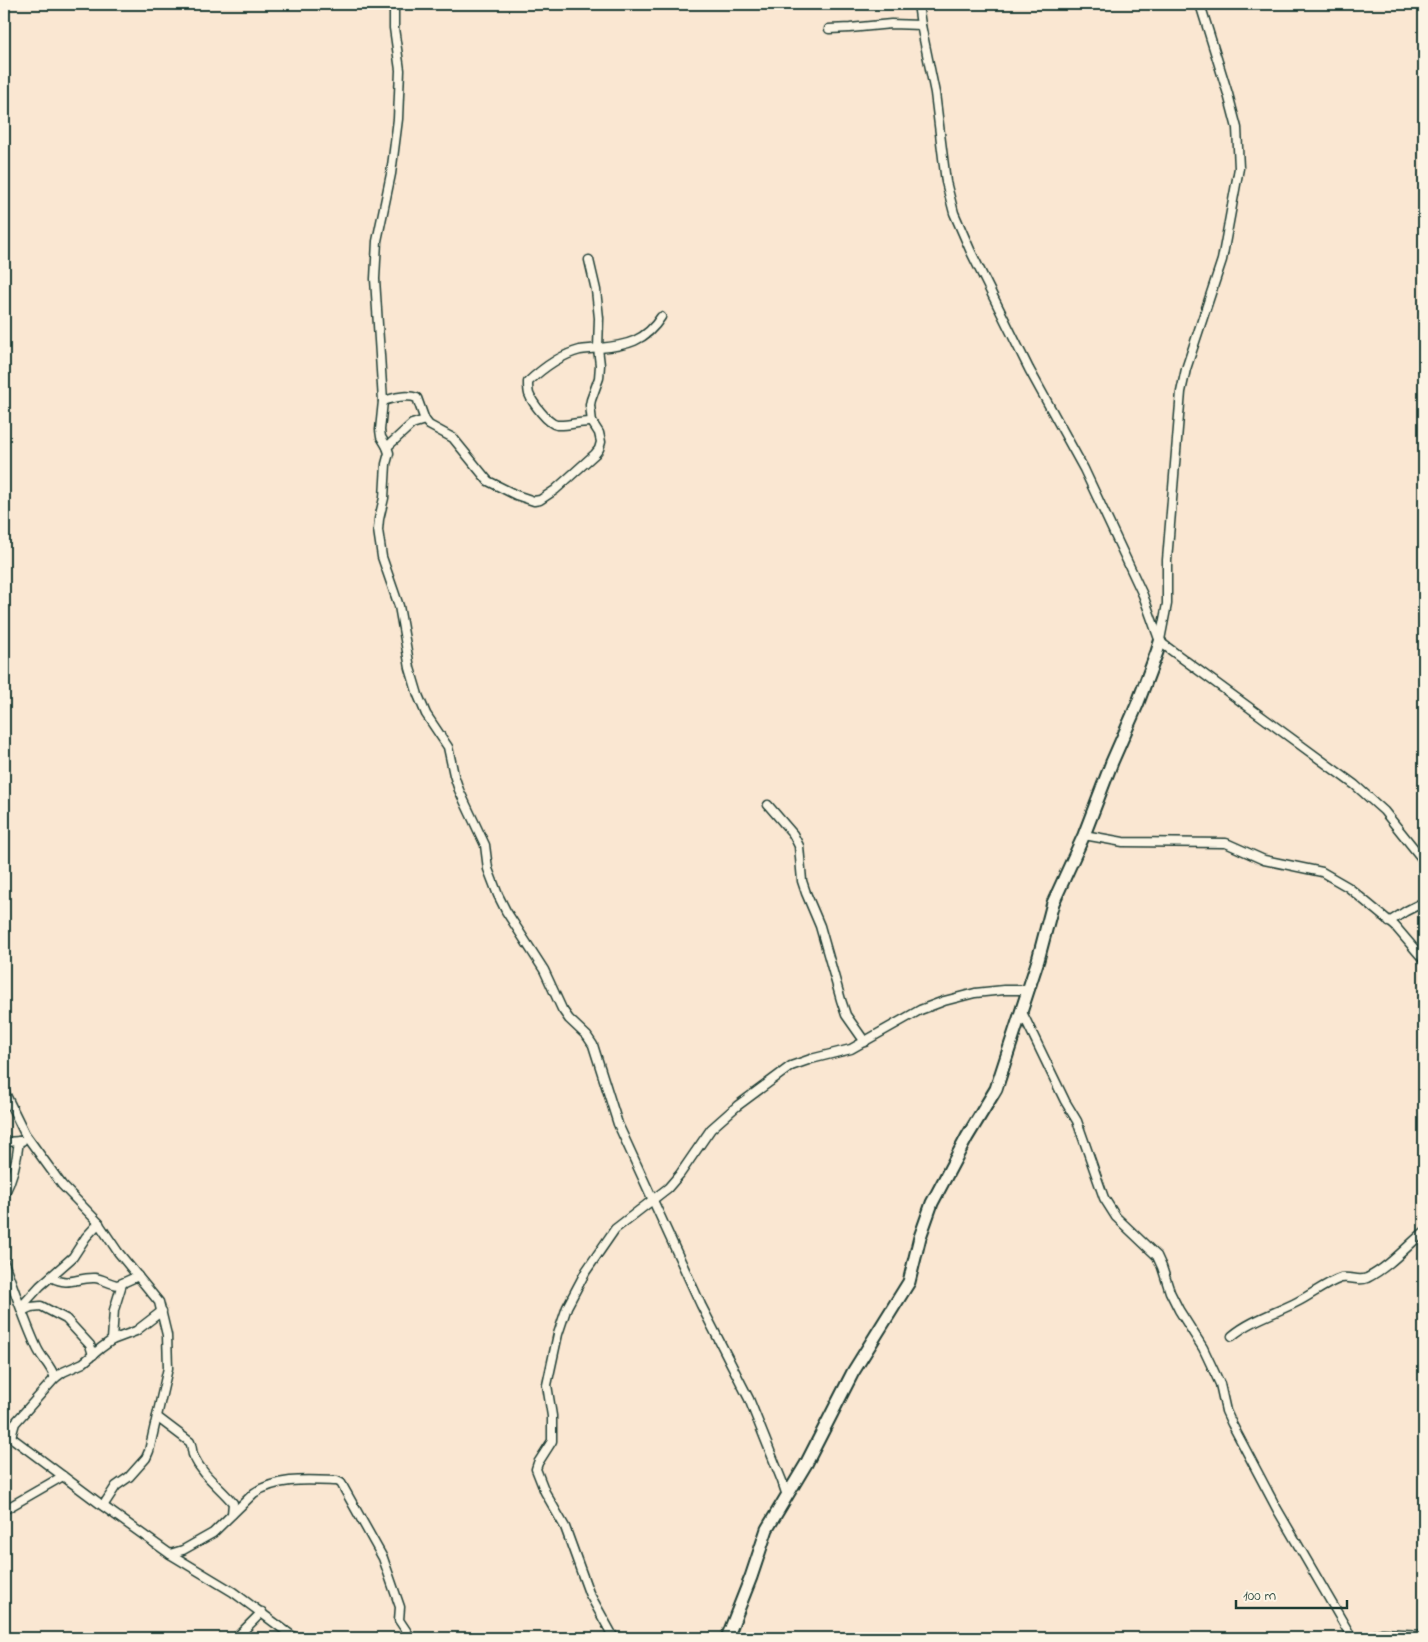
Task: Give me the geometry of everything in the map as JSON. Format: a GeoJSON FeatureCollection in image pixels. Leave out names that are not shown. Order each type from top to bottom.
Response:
{"type":"FeatureCollection","features":[{"type":"Feature","properties":{"kind":"main road"},"geometry":{"type":"LineString","coordinates":[[727,1638],[748,1586],[767,1529],[806,1464],[854,1372],[909,1282],[920,1237],[932,1204],[967,1137],[996,1089],[1047,931],[1053,903],[1084,835],[1112,762],[1137,705],[1160,642]]}},
{"type":"Feature","properties":{"kind":"street"},"geometry":{"type":"LineString","coordinates":[[394,4],[394,28],[400,70],[398,120],[390,181],[378,241],[374,279],[382,401],[380,430],[381,437],[388,447],[389,453],[386,464],[384,498],[379,519],[380,546],[384,566],[399,606],[410,668],[426,714],[448,747],[454,775],[475,827],[485,845],[488,869],[506,911],[544,970],[562,1009],[594,1045],[615,1118],[701,1305],[749,1399],[787,1496]]}},
{"type":"Feature","properties":{"kind":"street"},"geometry":{"type":"LineString","coordinates":[[918,4],[920,25],[935,92],[946,182],[954,213],[971,252],[1029,368],[1090,482],[1143,594],[1160,642],[1355,785],[1384,811],[1424,861]]}},
{"type":"Feature","properties":{"kind":"street"},"geometry":{"type":"LineString","coordinates":[[1160,642],[1167,604],[1167,560],[1181,392],[1186,369],[1222,260],[1238,168],[1237,128],[1200,4]]}},
{"type":"Feature","properties":{"kind":"street"},"geometry":{"type":"LineString","coordinates":[[829,29],[891,24],[920,25]]}},
{"type":"Feature","properties":{"kind":"street"},"geometry":{"type":"LineString","coordinates":[[382,401],[404,396],[417,398],[425,420],[429,425],[453,438],[488,480],[506,491],[534,501],[540,500],[555,490],[599,449],[601,438],[592,422],[591,400],[599,378],[600,365],[598,308],[590,260]]}},
{"type":"Feature","properties":{"kind":"street"},"geometry":{"type":"LineString","coordinates":[[592,422],[559,425],[552,423],[534,403],[528,392],[528,382],[552,362],[580,350],[619,346],[645,336],[655,327],[661,317]]}},
{"type":"Feature","properties":{"kind":"street"},"geometry":{"type":"LineString","coordinates":[[388,447],[412,424],[425,420]]}},
{"type":"Feature","properties":{"kind":"street"},"geometry":{"type":"LineString","coordinates":[[768,805],[796,840],[802,881],[820,926],[840,1000],[846,1015],[865,1042]]}},
{"type":"Feature","properties":{"kind":"street"},"geometry":{"type":"LineString","coordinates":[[1084,835],[1123,842],[1218,842],[1231,844],[1264,860],[1314,869],[1332,876],[1348,887],[1403,934],[1424,960]]}},
{"type":"Feature","properties":{"kind":"street"},"geometry":{"type":"LineString","coordinates":[[1389,922],[1406,910],[1424,902]]}},
{"type":"Feature","properties":{"kind":"street"},"geometry":{"type":"LineString","coordinates":[[614,1638],[587,1588],[564,1527],[545,1492],[536,1469],[552,1441],[552,1416],[547,1392],[548,1377],[558,1334],[566,1308],[586,1271],[615,1229],[668,1188],[711,1129],[737,1106],[791,1066],[851,1049],[920,1010],[944,1001],[975,993],[1027,990]]}},
{"type":"Feature","properties":{"kind":"street"},"geometry":{"type":"LineString","coordinates":[[1021,1010],[1065,1102],[1077,1121],[1104,1198],[1116,1217],[1156,1256],[1173,1298],[1211,1362],[1223,1389],[1226,1411],[1232,1424],[1277,1509],[1352,1638]]}},
{"type":"Feature","properties":{"kind":"street"},"geometry":{"type":"LineString","coordinates":[[4,1091],[29,1141],[62,1185],[99,1223],[118,1252],[159,1302],[162,1311],[167,1335],[168,1368],[154,1436],[146,1458],[129,1477],[116,1486],[103,1506]]}},
{"type":"Feature","properties":{"kind":"street"},"geometry":{"type":"LineString","coordinates":[[4,1195],[17,1158],[18,1141]]}},
{"type":"Feature","properties":{"kind":"street"},"geometry":{"type":"LineString","coordinates":[[4,1142],[29,1141]]}},
{"type":"Feature","properties":{"kind":"street"},"geometry":{"type":"LineString","coordinates":[[21,1309],[73,1257],[86,1237],[99,1223]]}},
{"type":"Feature","properties":{"kind":"street"},"geometry":{"type":"LineString","coordinates":[[1232,1336],[1242,1328],[1295,1304],[1340,1278],[1352,1277],[1360,1280],[1370,1276],[1393,1260],[1424,1232]]}},
{"type":"Feature","properties":{"kind":"street"},"geometry":{"type":"LineString","coordinates":[[4,1263],[26,1324],[38,1350],[51,1367],[55,1378]]}},
{"type":"Feature","properties":{"kind":"street"},"geometry":{"type":"LineString","coordinates":[[51,1277],[60,1282],[95,1278],[115,1285],[122,1284],[138,1276]]}},
{"type":"Feature","properties":{"kind":"street"},"geometry":{"type":"LineString","coordinates":[[112,1340],[114,1310],[122,1284]]}},
{"type":"Feature","properties":{"kind":"street"},"geometry":{"type":"LineString","coordinates":[[21,1309],[41,1306],[66,1319],[90,1345],[93,1355]]}},
{"type":"Feature","properties":{"kind":"street"},"geometry":{"type":"LineString","coordinates":[[11,1438],[15,1423],[55,1378],[63,1372],[84,1363],[112,1340],[136,1331],[162,1311]]}},
{"type":"Feature","properties":{"kind":"street"},"geometry":{"type":"LineString","coordinates":[[157,1417],[190,1442],[192,1456],[208,1478],[233,1503],[232,1514]]}},
{"type":"Feature","properties":{"kind":"street"},"geometry":{"type":"LineString","coordinates":[[4,1432],[170,1554],[233,1592],[294,1638]]}},
{"type":"Feature","properties":{"kind":"street"},"geometry":{"type":"LineString","coordinates":[[4,1510],[63,1476]]}},
{"type":"Feature","properties":{"kind":"street"},"geometry":{"type":"LineString","coordinates":[[170,1554],[186,1548],[213,1533],[258,1490],[284,1481],[339,1482],[383,1558],[400,1607],[399,1620],[411,1638]]}},
{"type":"Feature","properties":{"kind":"street"},"geometry":{"type":"LineString","coordinates":[[236,1638],[262,1612]]}},
{"type":"Feature","properties":{"kind":"street"},"geometry":{"type":"LineString","coordinates":[[1365,1638],[1382,1633],[1424,1635]]}}]}
